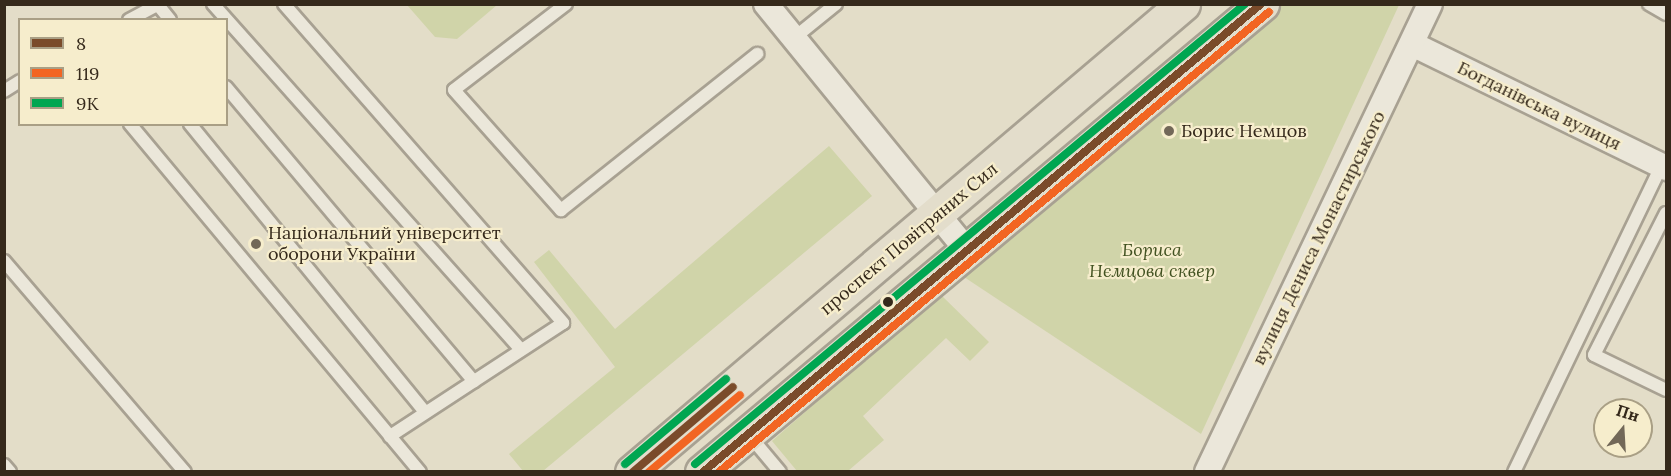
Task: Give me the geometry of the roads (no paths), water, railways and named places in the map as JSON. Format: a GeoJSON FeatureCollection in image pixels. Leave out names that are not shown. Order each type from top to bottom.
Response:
{"type":"FeatureCollection","features":[{"type":"Feature","properties":{"kind":"main road","name":"проспект Повітряних Сил"},"geometry":{"type":"LineString","coordinates":[[632,471],[938,216],[1183,4]]}},
{"type":"Feature","properties":{"kind":"main road"},"geometry":{"type":"LineString","coordinates":[[702,471],[1262,4]]}},
{"type":"Feature","properties":{"kind":"street"},"geometry":{"type":"LineString","coordinates":[[766,4],[966,249]]}},
{"type":"Feature","properties":{"kind":"street","name":"вулиця Дениса Монастирського"},"geometry":{"type":"LineString","coordinates":[[1207,471],[1430,4]]}},
{"type":"Feature","properties":{"kind":"street","name":"Богданівська вулиця"},"geometry":{"type":"LineString","coordinates":[[1412,44],[1665,163]]}},
{"type":"Feature","properties":{"kind":"lane"},"geometry":{"type":"LineString","coordinates":[[213,4],[225,18]]}},
{"type":"Feature","properties":{"kind":"lane"},"geometry":{"type":"LineString","coordinates":[[284,4],[562,323],[390,436]]}},
{"type":"Feature","properties":{"kind":"lane"},"geometry":{"type":"LineString","coordinates":[[566,4],[454,90],[561,210],[757,54]]}},
{"type":"Feature","properties":{"kind":"lane"},"geometry":{"type":"LineString","coordinates":[[794,38],[836,4]]}},
{"type":"Feature","properties":{"kind":"lane"},"geometry":{"type":"LineString","coordinates":[[1649,4],[1666,14]]}},
{"type":"Feature","properties":{"kind":"lane"},"geometry":{"type":"LineString","coordinates":[[133,18],[158,5],[168,18]]}},
{"type":"Feature","properties":{"kind":"lane"},"geometry":{"type":"LineString","coordinates":[[228,21],[521,350]]}},
{"type":"Feature","properties":{"kind":"lane"},"geometry":{"type":"LineString","coordinates":[[4,91],[18,82]]}},
{"type":"Feature","properties":{"kind":"lane"},"geometry":{"type":"LineString","coordinates":[[228,89],[474,381]]}},
{"type":"Feature","properties":{"kind":"lane"},"geometry":{"type":"LineString","coordinates":[[132,126],[420,471]]}},
{"type":"Feature","properties":{"kind":"lane"},"geometry":{"type":"LineString","coordinates":[[192,126],[425,412]]}},
{"type":"Feature","properties":{"kind":"lane"},"geometry":{"type":"LineString","coordinates":[[1514,471],[1665,163]]}},
{"type":"Feature","properties":{"kind":"lane"},"geometry":{"type":"LineString","coordinates":[[1666,213],[1594,356],[1666,390]]}},
{"type":"Feature","properties":{"kind":"lane"},"geometry":{"type":"LineString","coordinates":[[4,261],[185,471]]}},
{"type":"Feature","properties":{"kind":"lane"},"geometry":{"type":"LineString","coordinates":[[749,434],[780,471]]}},
{"type":"Feature","properties":{"kind":"lane"},"geometry":{"type":"LineString","coordinates":[[4,465],[10,471]]}},
{"type":"Feature","properties":{"kind":"place","name":"Борис Немцов"},"geometry":{"type":"Point","coordinates":[1169,131]}},
{"type":"Feature","properties":{"kind":"place","name":"Національний університет оборони України"},"geometry":{"type":"Point","coordinates":[256,244]}},
{"type":"Feature","properties":{"kind":"park label","name":"Бориса Нємцова сквер"},"geometry":{"type":"Point","coordinates":[1152,261]}}]}
